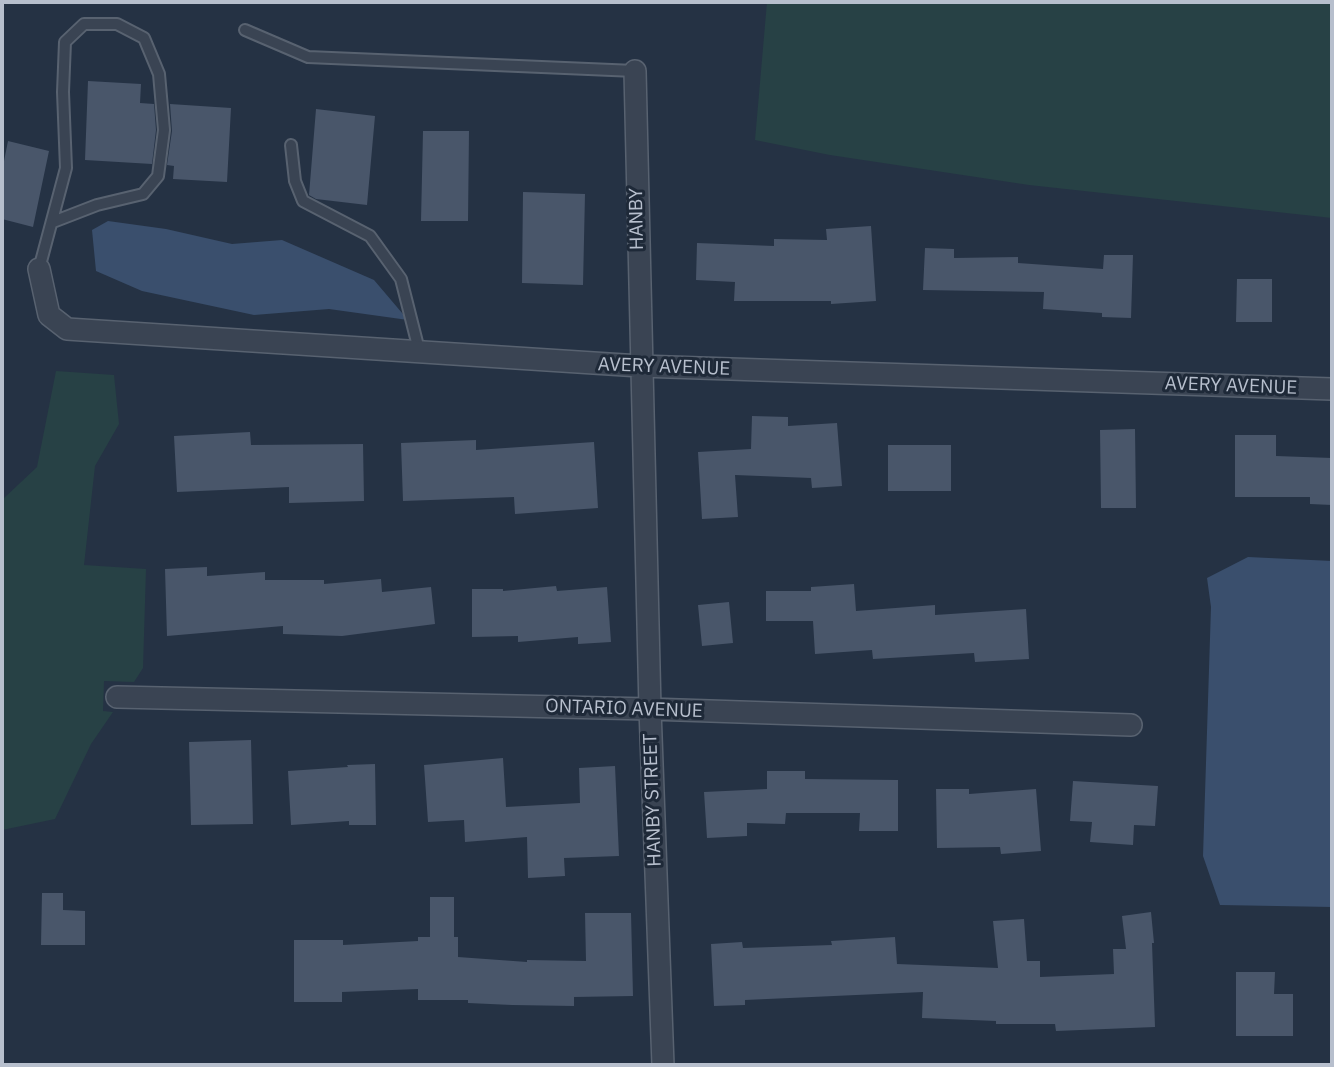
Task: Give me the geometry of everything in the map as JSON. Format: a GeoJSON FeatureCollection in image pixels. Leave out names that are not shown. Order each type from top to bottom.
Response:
{"type":"FeatureCollection","features":[{"type":"Feature","properties":{"kind":"street","name":"HANBY"},"geometry":{"type":"LineString","coordinates":[[635,71],[640,366]]}},
{"type":"Feature","properties":{"kind":"street","name":"AVERY AVENUE"},"geometry":{"type":"LineString","coordinates":[[39,269],[49,315],[67,330],[640,366],[1332,389]]}},
{"type":"Feature","properties":{"kind":"street","name":"HANBY STREET"},"geometry":{"type":"LineString","coordinates":[[640,366],[649,709],[663,1065]]}},
{"type":"Feature","properties":{"kind":"street","name":"ONTARIO AVENUE"},"geometry":{"type":"LineString","coordinates":[[117,697],[649,709],[1131,725]]}},
{"type":"Feature","properties":{"kind":"lane"},"geometry":{"type":"LineString","coordinates":[[39,269],[66,168],[62,92],[65,42],[84,24],[117,24],[145,38],[159,75],[164,130],[158,176],[143,194],[97,205],[53,222]]}},
{"type":"Feature","properties":{"kind":"lane"},"geometry":{"type":"LineString","coordinates":[[245,30],[308,57],[635,71]]}},
{"type":"Feature","properties":{"kind":"lane"},"geometry":{"type":"LineString","coordinates":[[290,145],[296,181],[303,201],[370,236],[401,279],[420,354]]}},
{"type":"Feature","properties":{"kind":"green space"},"geometry":{"type":"Polygon","coordinates":[[[767,2],[1332,2],[1332,218],[1029,185],[830,155],[755,140],[767,2]]]}},
{"type":"Feature","properties":{"kind":"green space"},"geometry":{"type":"Polygon","coordinates":[[[56,371],[114,375],[119,424],[95,466],[84,565],[146,569],[143,668],[134,682],[104,681],[103,711],[113,712],[91,744],[55,819],[2,830],[2,500],[37,467],[56,371]]]}},
{"type":"Feature","properties":{"kind":"water"},"geometry":{"type":"Polygon","coordinates":[[[108,221],[166,229],[232,244],[282,240],[374,280],[408,320],[329,309],[254,315],[142,291],[96,271],[92,230],[108,221]]]}},
{"type":"Feature","properties":{"kind":"water"},"geometry":{"type":"Polygon","coordinates":[[[1248,557],[1332,561],[1332,907],[1220,905],[1203,856],[1211,607],[1207,578],[1248,557]]]}},
{"type":"Feature","properties":{"kind":"building"},"geometry":{"type":"Polygon","coordinates":[[[88,81],[141,84],[140,103],[154,104],[156,130],[152,164],[85,160],[88,81]]]}},
{"type":"Feature","properties":{"kind":"building"},"geometry":{"type":"Polygon","coordinates":[[[170,104],[231,108],[227,182],[173,179],[174,166],[167,165],[172,131],[170,104]]]}},
{"type":"Feature","properties":{"kind":"building"},"geometry":{"type":"Polygon","coordinates":[[[316,109],[375,116],[367,205],[316,199],[309,195],[316,109]]]}},
{"type":"Feature","properties":{"kind":"building"},"geometry":{"type":"Polygon","coordinates":[[[423,131],[469,131],[468,221],[421,221],[423,131]]]}},
{"type":"Feature","properties":{"kind":"building"},"geometry":{"type":"Polygon","coordinates":[[[8,141],[49,151],[33,227],[2,219],[2,171],[8,141]]]}},
{"type":"Feature","properties":{"kind":"building"},"geometry":{"type":"Polygon","coordinates":[[[523,192],[585,194],[583,285],[522,283],[523,192]]]}},
{"type":"Feature","properties":{"kind":"building"},"geometry":{"type":"Polygon","coordinates":[[[871,226],[876,301],[831,304],[831,301],[734,301],[735,282],[696,280],[697,243],[774,246],[774,239],[827,240],[826,229],[871,226]]]}},
{"type":"Feature","properties":{"kind":"building"},"geometry":{"type":"Polygon","coordinates":[[[925,248],[954,249],[954,258],[1018,257],[1018,263],[1103,269],[1104,255],[1133,255],[1131,318],[1043,309],[1044,292],[923,290],[925,248]]]}},
{"type":"Feature","properties":{"kind":"building"},"geometry":{"type":"Polygon","coordinates":[[[1237,279],[1272,279],[1272,322],[1236,322],[1237,279]]]}},
{"type":"Feature","properties":{"kind":"building"},"geometry":{"type":"Polygon","coordinates":[[[752,416],[788,417],[788,426],[837,423],[842,486],[812,488],[811,478],[735,475],[738,517],[702,519],[698,452],[751,449],[752,416]]]}},
{"type":"Feature","properties":{"kind":"building"},"geometry":{"type":"Polygon","coordinates":[[[1135,429],[1136,508],[1101,508],[1100,430],[1135,429]]]}},
{"type":"Feature","properties":{"kind":"building"},"geometry":{"type":"Polygon","coordinates":[[[250,432],[251,445],[363,444],[364,501],[289,503],[289,487],[177,492],[174,436],[250,432]]]}},
{"type":"Feature","properties":{"kind":"building"},"geometry":{"type":"Polygon","coordinates":[[[1235,435],[1276,435],[1276,456],[1332,458],[1332,505],[1310,504],[1310,497],[1235,497],[1235,435]]]}},
{"type":"Feature","properties":{"kind":"building"},"geometry":{"type":"Polygon","coordinates":[[[476,440],[476,450],[594,442],[598,508],[515,514],[514,497],[403,501],[401,443],[476,440]]]}},
{"type":"Feature","properties":{"kind":"building"},"geometry":{"type":"Polygon","coordinates":[[[888,445],[951,445],[951,491],[888,491],[888,445]]]}},
{"type":"Feature","properties":{"kind":"building"},"geometry":{"type":"Polygon","coordinates":[[[207,567],[207,576],[265,572],[265,580],[324,580],[324,584],[381,579],[382,592],[431,587],[435,624],[342,636],[283,634],[283,626],[167,636],[165,569],[207,567]]]}},
{"type":"Feature","properties":{"kind":"building"},"geometry":{"type":"Polygon","coordinates":[[[854,584],[856,611],[935,605],[935,615],[1026,609],[1029,659],[975,662],[974,653],[873,659],[872,650],[815,654],[813,621],[766,621],[766,591],[811,591],[811,587],[854,584]]]}},
{"type":"Feature","properties":{"kind":"building"},"geometry":{"type":"Polygon","coordinates":[[[556,586],[557,591],[607,587],[611,642],[578,644],[578,637],[518,642],[518,636],[472,637],[472,589],[503,591],[556,586]]]}},
{"type":"Feature","properties":{"kind":"building"},"geometry":{"type":"Polygon","coordinates":[[[729,602],[733,643],[702,646],[698,605],[729,602]]]}},
{"type":"Feature","properties":{"kind":"building"},"geometry":{"type":"Polygon","coordinates":[[[251,740],[253,824],[191,825],[189,742],[251,740]]]}},
{"type":"Feature","properties":{"kind":"building"},"geometry":{"type":"Polygon","coordinates":[[[503,758],[506,807],[580,803],[579,768],[615,766],[619,856],[564,858],[565,876],[528,878],[527,837],[465,842],[464,820],[428,822],[424,765],[503,758]]]}},
{"type":"Feature","properties":{"kind":"building"},"geometry":{"type":"Polygon","coordinates":[[[375,764],[376,825],[349,825],[349,821],[291,825],[288,771],[375,764]]]}},
{"type":"Feature","properties":{"kind":"building"},"geometry":{"type":"Polygon","coordinates":[[[767,771],[805,771],[805,779],[898,780],[898,831],[859,831],[860,813],[786,813],[785,824],[747,823],[747,836],[707,838],[704,792],[767,789],[767,771]]]}},
{"type":"Feature","properties":{"kind":"building"},"geometry":{"type":"Polygon","coordinates":[[[1073,781],[1158,786],[1155,826],[1134,825],[1133,845],[1090,842],[1092,822],[1070,821],[1073,781]]]}},
{"type":"Feature","properties":{"kind":"building"},"geometry":{"type":"Polygon","coordinates":[[[936,789],[969,789],[969,794],[1036,789],[1041,851],[1001,854],[1000,847],[937,848],[936,789]]]}},
{"type":"Feature","properties":{"kind":"building"},"geometry":{"type":"Polygon","coordinates":[[[42,893],[63,893],[63,910],[85,911],[85,945],[41,945],[42,893]]]}},
{"type":"Feature","properties":{"kind":"building"},"geometry":{"type":"Polygon","coordinates":[[[430,897],[454,897],[454,937],[458,937],[458,957],[527,962],[586,961],[585,913],[631,913],[633,996],[574,997],[574,1006],[512,1005],[468,1003],[468,1000],[418,1000],[418,989],[342,992],[342,1002],[294,1002],[294,940],[343,940],[343,945],[418,941],[418,937],[430,937],[430,897]]]}},
{"type":"Feature","properties":{"kind":"building"},"geometry":{"type":"Polygon","coordinates":[[[1151,912],[1155,1027],[1056,1031],[1055,1024],[996,1024],[996,1021],[922,1018],[923,992],[745,1000],[745,1005],[714,1006],[711,944],[742,942],[743,948],[832,945],[831,941],[895,937],[897,964],[998,968],[993,921],[1024,919],[1027,961],[1040,961],[1040,977],[1114,974],[1113,949],[1126,949],[1122,916],[1151,912]]]}},
{"type":"Feature","properties":{"kind":"building"},"geometry":{"type":"Polygon","coordinates":[[[1236,972],[1275,972],[1274,994],[1293,994],[1293,1036],[1236,1036],[1236,972]]]}}]}
